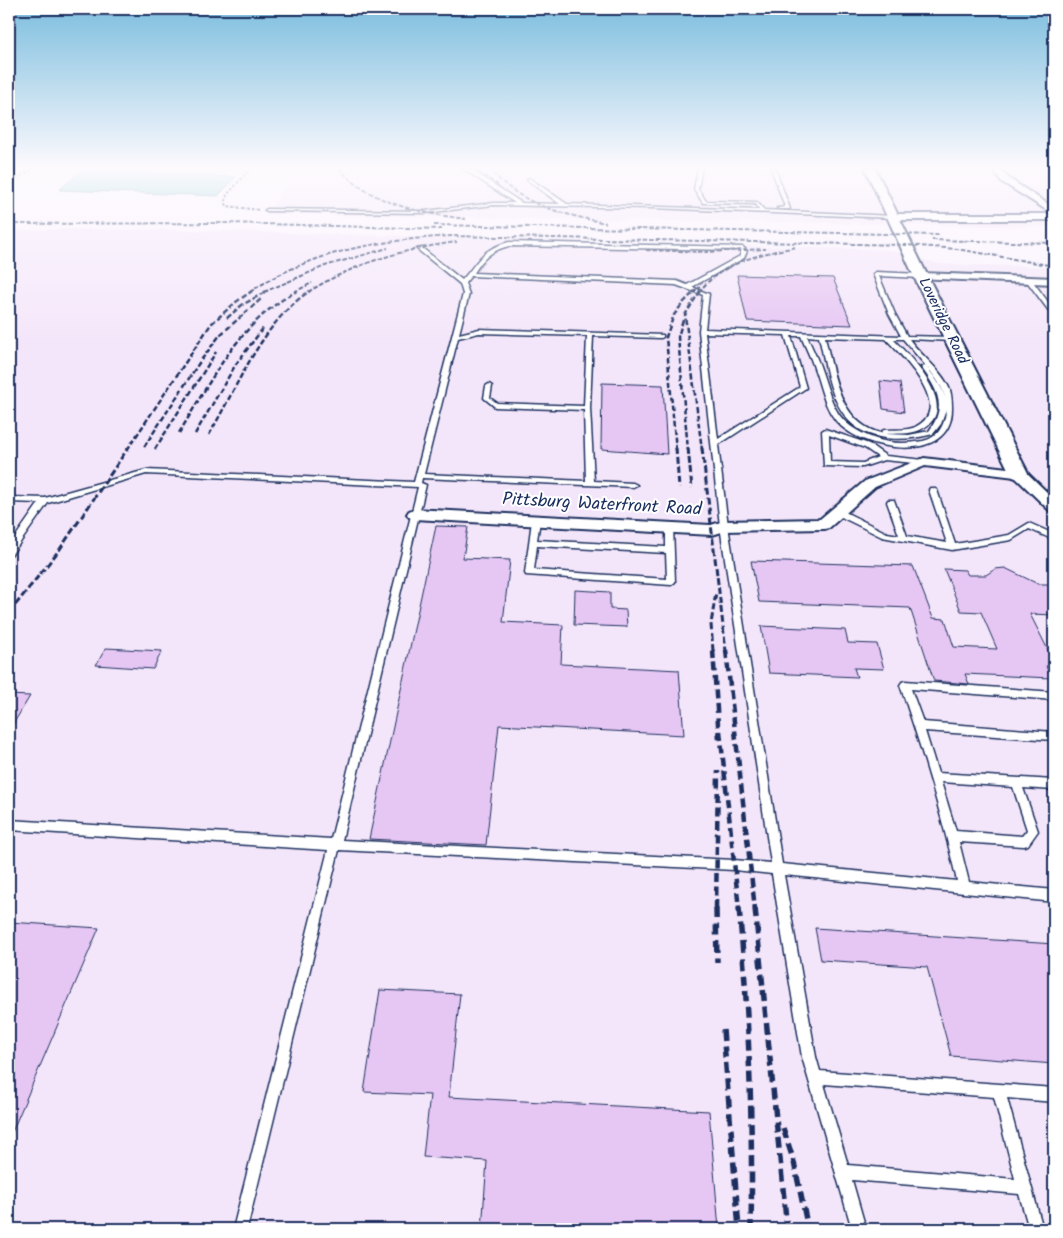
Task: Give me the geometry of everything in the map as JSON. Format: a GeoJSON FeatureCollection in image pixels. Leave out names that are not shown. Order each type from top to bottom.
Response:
{"type":"FeatureCollection","features":[{"type":"Feature","properties":{"kind":"street","name":"Loveridge Road"},"geometry":{"type":"LineString","coordinates":[[898,226],[1019,473]]}},
{"type":"Feature","properties":{"kind":"street"},"geometry":{"type":"LineString","coordinates":[[921,276],[1054,281]]}},
{"type":"Feature","properties":{"kind":"street","name":"Pittsburg Waterfront Road"},"geometry":{"type":"LineString","coordinates":[[414,514],[712,530],[724,526],[824,524],[870,484],[924,462],[1019,473]]}},
{"type":"Feature","properties":{"kind":"street"},"geometry":{"type":"LineString","coordinates":[[1019,473],[1054,507]]}},
{"type":"Feature","properties":{"kind":"lane"},"geometry":{"type":"LineString","coordinates":[[462,283],[481,257],[490,249],[509,244],[741,248],[744,251],[742,257],[687,287]]}},
{"type":"Feature","properties":{"kind":"lane"},"geometry":{"type":"LineString","coordinates":[[417,485],[466,294],[462,283],[420,249]]}},
{"type":"Feature","properties":{"kind":"lane"},"geometry":{"type":"LineString","coordinates":[[470,274],[677,283],[706,294],[702,331],[724,526],[777,869],[809,1056],[859,1229]]}},
{"type":"Feature","properties":{"kind":"lane"},"geometry":{"type":"LineString","coordinates":[[822,335],[832,376],[846,413],[857,424],[871,432],[903,438],[931,433],[943,415],[943,404],[939,391],[930,375],[900,337],[876,274],[921,276]]}},
{"type":"Feature","properties":{"kind":"lane"},"geometry":{"type":"LineString","coordinates":[[1029,280],[1054,314]]}},
{"type":"Feature","properties":{"kind":"lane"},"geometry":{"type":"LineString","coordinates":[[455,337],[479,331],[661,336]]}},
{"type":"Feature","properties":{"kind":"lane"},"geometry":{"type":"LineString","coordinates":[[702,331],[952,339]]}},
{"type":"Feature","properties":{"kind":"lane"},"geometry":{"type":"LineString","coordinates":[[590,334],[587,408],[590,484]]}},
{"type":"Feature","properties":{"kind":"lane"},"geometry":{"type":"LineString","coordinates":[[714,444],[803,388],[788,334]]}},
{"type":"Feature","properties":{"kind":"lane"},"geometry":{"type":"LineString","coordinates":[[803,334],[818,368],[831,410],[844,426],[866,439],[888,445],[907,446],[926,443],[940,436],[951,413],[949,398],[942,382],[900,337]]}},
{"type":"Feature","properties":{"kind":"lane"},"geometry":{"type":"LineString","coordinates":[[871,432],[917,429],[928,422],[934,409],[932,393],[923,378],[888,337]]}},
{"type":"Feature","properties":{"kind":"lane"},"geometry":{"type":"LineString","coordinates":[[489,386],[487,398],[495,405],[587,408]]}},
{"type":"Feature","properties":{"kind":"lane"},"geometry":{"type":"LineString","coordinates":[[884,458],[867,446],[825,431],[827,464],[863,465],[884,458],[924,462]]}},
{"type":"Feature","properties":{"kind":"lane"},"geometry":{"type":"LineString","coordinates":[[9,499],[45,501],[146,472],[422,485],[240,1229]]}},
{"type":"Feature","properties":{"kind":"lane"},"geometry":{"type":"LineString","coordinates":[[420,476],[633,485]]}},
{"type":"Feature","properties":{"kind":"lane"},"geometry":{"type":"LineString","coordinates":[[932,490],[952,547]]}},
{"type":"Feature","properties":{"kind":"lane"},"geometry":{"type":"LineString","coordinates":[[9,552],[45,501]]}},
{"type":"Feature","properties":{"kind":"lane"},"geometry":{"type":"LineString","coordinates":[[892,502],[904,538]]}},
{"type":"Feature","properties":{"kind":"lane"},"geometry":{"type":"LineString","coordinates":[[838,512],[885,535],[952,547],[1012,537],[1029,526],[1054,537]]}},
{"type":"Feature","properties":{"kind":"lane"},"geometry":{"type":"LineString","coordinates":[[536,521],[529,573],[670,582],[670,528]]}},
{"type":"Feature","properties":{"kind":"lane"},"geometry":{"type":"LineString","coordinates":[[533,543],[670,550]]}},
{"type":"Feature","properties":{"kind":"lane"},"geometry":{"type":"LineString","coordinates":[[964,887],[935,777],[905,685],[1054,696]]}},
{"type":"Feature","properties":{"kind":"lane"},"geometry":{"type":"LineString","coordinates":[[919,726],[1054,736]]}},
{"type":"Feature","properties":{"kind":"lane"},"geometry":{"type":"LineString","coordinates":[[935,777],[1054,784]]}},
{"type":"Feature","properties":{"kind":"lane"},"geometry":{"type":"LineString","coordinates":[[952,836],[1024,841],[1033,831],[1016,782]]}},
{"type":"Feature","properties":{"kind":"lane"},"geometry":{"type":"LineString","coordinates":[[9,825],[335,845],[734,864],[1054,896]]}},
{"type":"Feature","properties":{"kind":"lane"},"geometry":{"type":"LineString","coordinates":[[816,1077],[1054,1095]]}},
{"type":"Feature","properties":{"kind":"lane"},"geometry":{"type":"LineString","coordinates":[[999,1092],[1036,1229]]}},
{"type":"Feature","properties":{"kind":"lane"},"geometry":{"type":"LineString","coordinates":[[843,1172],[1025,1187]]}},
{"type":"Feature","properties":{"kind":"shaded area"},"geometry":{"type":"Polygon","coordinates":[[[980,226],[1054,226],[1054,227],[980,226]]]}},
{"type":"Feature","properties":{"kind":"shaded area"},"geometry":{"type":"Polygon","coordinates":[[[68,229],[188,230],[888,250],[940,264],[1054,267],[1054,1229],[9,1229],[9,231],[68,229]]]}},
{"type":"Feature","properties":{"kind":"building"},"geometry":{"type":"Polygon","coordinates":[[[737,275],[833,278],[852,325],[747,321],[737,275]]]}},
{"type":"Feature","properties":{"kind":"building"},"geometry":{"type":"Polygon","coordinates":[[[880,381],[900,383],[904,412],[883,409],[880,381]]]}},
{"type":"Feature","properties":{"kind":"building"},"geometry":{"type":"Polygon","coordinates":[[[602,383],[663,385],[667,454],[601,449],[602,383]]]}},
{"type":"Feature","properties":{"kind":"building"},"geometry":{"type":"Polygon","coordinates":[[[436,526],[468,527],[463,558],[510,560],[503,622],[563,625],[561,664],[679,670],[684,735],[499,725],[486,845],[369,839],[436,526]]]}},
{"type":"Feature","properties":{"kind":"building"},"geometry":{"type":"Polygon","coordinates":[[[751,561],[913,566],[933,618],[945,619],[954,647],[997,649],[981,612],[961,611],[944,569],[965,570],[968,575],[986,575],[995,569],[1005,568],[1038,584],[1054,584],[1054,615],[1030,614],[1050,654],[1054,654],[1054,666],[1046,666],[1051,678],[965,674],[969,684],[934,681],[910,608],[759,602],[751,561]]]}},
{"type":"Feature","properties":{"kind":"building"},"geometry":{"type":"Polygon","coordinates":[[[575,590],[610,592],[610,609],[626,610],[627,627],[574,625],[575,590]]]}},
{"type":"Feature","properties":{"kind":"building"},"geometry":{"type":"Polygon","coordinates":[[[761,626],[845,630],[848,643],[877,644],[884,669],[854,668],[857,677],[769,673],[761,626]]]}},
{"type":"Feature","properties":{"kind":"building"},"geometry":{"type":"Polygon","coordinates":[[[106,648],[162,651],[153,669],[96,665],[106,648]]]}},
{"type":"Feature","properties":{"kind":"building"},"geometry":{"type":"Polygon","coordinates":[[[9,695],[30,696],[9,731],[9,695]]]}},
{"type":"Feature","properties":{"kind":"building"},"geometry":{"type":"Polygon","coordinates":[[[9,922],[99,928],[9,1139],[9,922]]]}},
{"type":"Feature","properties":{"kind":"building"},"geometry":{"type":"Polygon","coordinates":[[[815,928],[1054,944],[1054,1064],[951,1056],[927,967],[821,960],[815,928]]]}},
{"type":"Feature","properties":{"kind":"building"},"geometry":{"type":"Polygon","coordinates":[[[380,990],[460,994],[449,1097],[709,1111],[719,1229],[482,1229],[487,1161],[423,1157],[430,1095],[364,1092],[380,990]]]}},
{"type":"Feature","properties":{"kind":"railway"},"geometry":{"type":"LineString","coordinates":[[327,226],[442,229]]}},
{"type":"Feature","properties":{"kind":"railway"},"geometry":{"type":"LineString","coordinates":[[473,226],[939,235]]}},
{"type":"Feature","properties":{"kind":"railway"},"geometry":{"type":"LineString","coordinates":[[250,292],[273,278],[297,267],[347,250],[399,241],[452,236],[907,245],[957,249],[1054,266]]}},
{"type":"Feature","properties":{"kind":"railway"},"geometry":{"type":"LineString","coordinates":[[932,240],[1054,243]]}},
{"type":"Feature","properties":{"kind":"railway"},"geometry":{"type":"LineString","coordinates":[[308,292],[362,265],[399,253],[457,242]]}},
{"type":"Feature","properties":{"kind":"railway"},"geometry":{"type":"LineString","coordinates":[[699,292],[719,273],[744,260],[770,252],[797,247]]}},
{"type":"Feature","properties":{"kind":"railway"},"geometry":{"type":"LineString","coordinates":[[264,292],[325,266],[388,248]]}},
{"type":"Feature","properties":{"kind":"railway"},"geometry":{"type":"LineString","coordinates":[[646,250],[707,252],[765,249]]}},
{"type":"Feature","properties":{"kind":"railway"},"geometry":{"type":"LineString","coordinates":[[294,292],[312,283]]}},
{"type":"Feature","properties":{"kind":"railway"},"geometry":{"type":"LineString","coordinates":[[693,292],[700,287]]}},
{"type":"Feature","properties":{"kind":"railway"},"geometry":{"type":"LineString","coordinates":[[127,450],[211,324],[252,291]]}},
{"type":"Feature","properties":{"kind":"railway"},"geometry":{"type":"LineString","coordinates":[[227,318],[242,305],[267,291]]}},
{"type":"Feature","properties":{"kind":"railway"},"geometry":{"type":"LineString","coordinates":[[179,433],[229,353],[243,335],[277,304],[297,291]]}},
{"type":"Feature","properties":{"kind":"railway"},"geometry":{"type":"LineString","coordinates":[[209,435],[252,356],[265,337],[278,319],[310,291]]}},
{"type":"Feature","properties":{"kind":"railway"},"geometry":{"type":"LineString","coordinates":[[676,450],[666,337],[674,315],[695,291]]}},
{"type":"Feature","properties":{"kind":"railway"},"geometry":{"type":"LineString","coordinates":[[700,291],[685,315],[702,450]]}},
{"type":"Feature","properties":{"kind":"railway"},"geometry":{"type":"LineString","coordinates":[[144,447],[199,363],[220,335],[261,299]]}},
{"type":"Feature","properties":{"kind":"railway"},"geometry":{"type":"LineString","coordinates":[[683,320],[678,337],[688,450]]}},
{"type":"Feature","properties":{"kind":"railway"},"geometry":{"type":"LineString","coordinates":[[195,434],[236,364],[264,327]]}},
{"type":"Feature","properties":{"kind":"railway"},"geometry":{"type":"LineString","coordinates":[[155,449],[216,352]]}},
{"type":"Feature","properties":{"kind":"railway"},"geometry":{"type":"LineString","coordinates":[[9,613],[60,549],[128,448]]}},
{"type":"Feature","properties":{"kind":"railway"},"geometry":{"type":"LineString","coordinates":[[676,448],[679,488]]}},
{"type":"Feature","properties":{"kind":"railway"},"geometry":{"type":"LineString","coordinates":[[688,448],[692,488]]}},
{"type":"Feature","properties":{"kind":"railway"},"geometry":{"type":"LineString","coordinates":[[702,448],[726,651]]}},
{"type":"Feature","properties":{"kind":"railway"},"geometry":{"type":"LineString","coordinates":[[713,651],[711,624],[716,592]]}},
{"type":"Feature","properties":{"kind":"railway"},"geometry":{"type":"LineString","coordinates":[[713,650],[719,739]]}},
{"type":"Feature","properties":{"kind":"railway"},"geometry":{"type":"LineString","coordinates":[[726,650],[755,909]]}},
{"type":"Feature","properties":{"kind":"railway"},"geometry":{"type":"LineString","coordinates":[[720,731],[739,909]]}},
{"type":"Feature","properties":{"kind":"railway"},"geometry":{"type":"LineString","coordinates":[[716,908],[718,771]]}},
{"type":"Feature","properties":{"kind":"railway"},"geometry":{"type":"LineString","coordinates":[[716,908],[717,962]]}},
{"type":"Feature","properties":{"kind":"railway"},"geometry":{"type":"LineString","coordinates":[[739,908],[750,1068],[751,1229]]}},
{"type":"Feature","properties":{"kind":"railway"},"geometry":{"type":"LineString","coordinates":[[755,908],[787,1229]]}},
{"type":"Feature","properties":{"kind":"railway"},"geometry":{"type":"LineString","coordinates":[[723,1030],[739,1229]]}},
{"type":"Feature","properties":{"kind":"railway"},"geometry":{"type":"LineString","coordinates":[[783,1128],[794,1162],[808,1229]]}}]}
